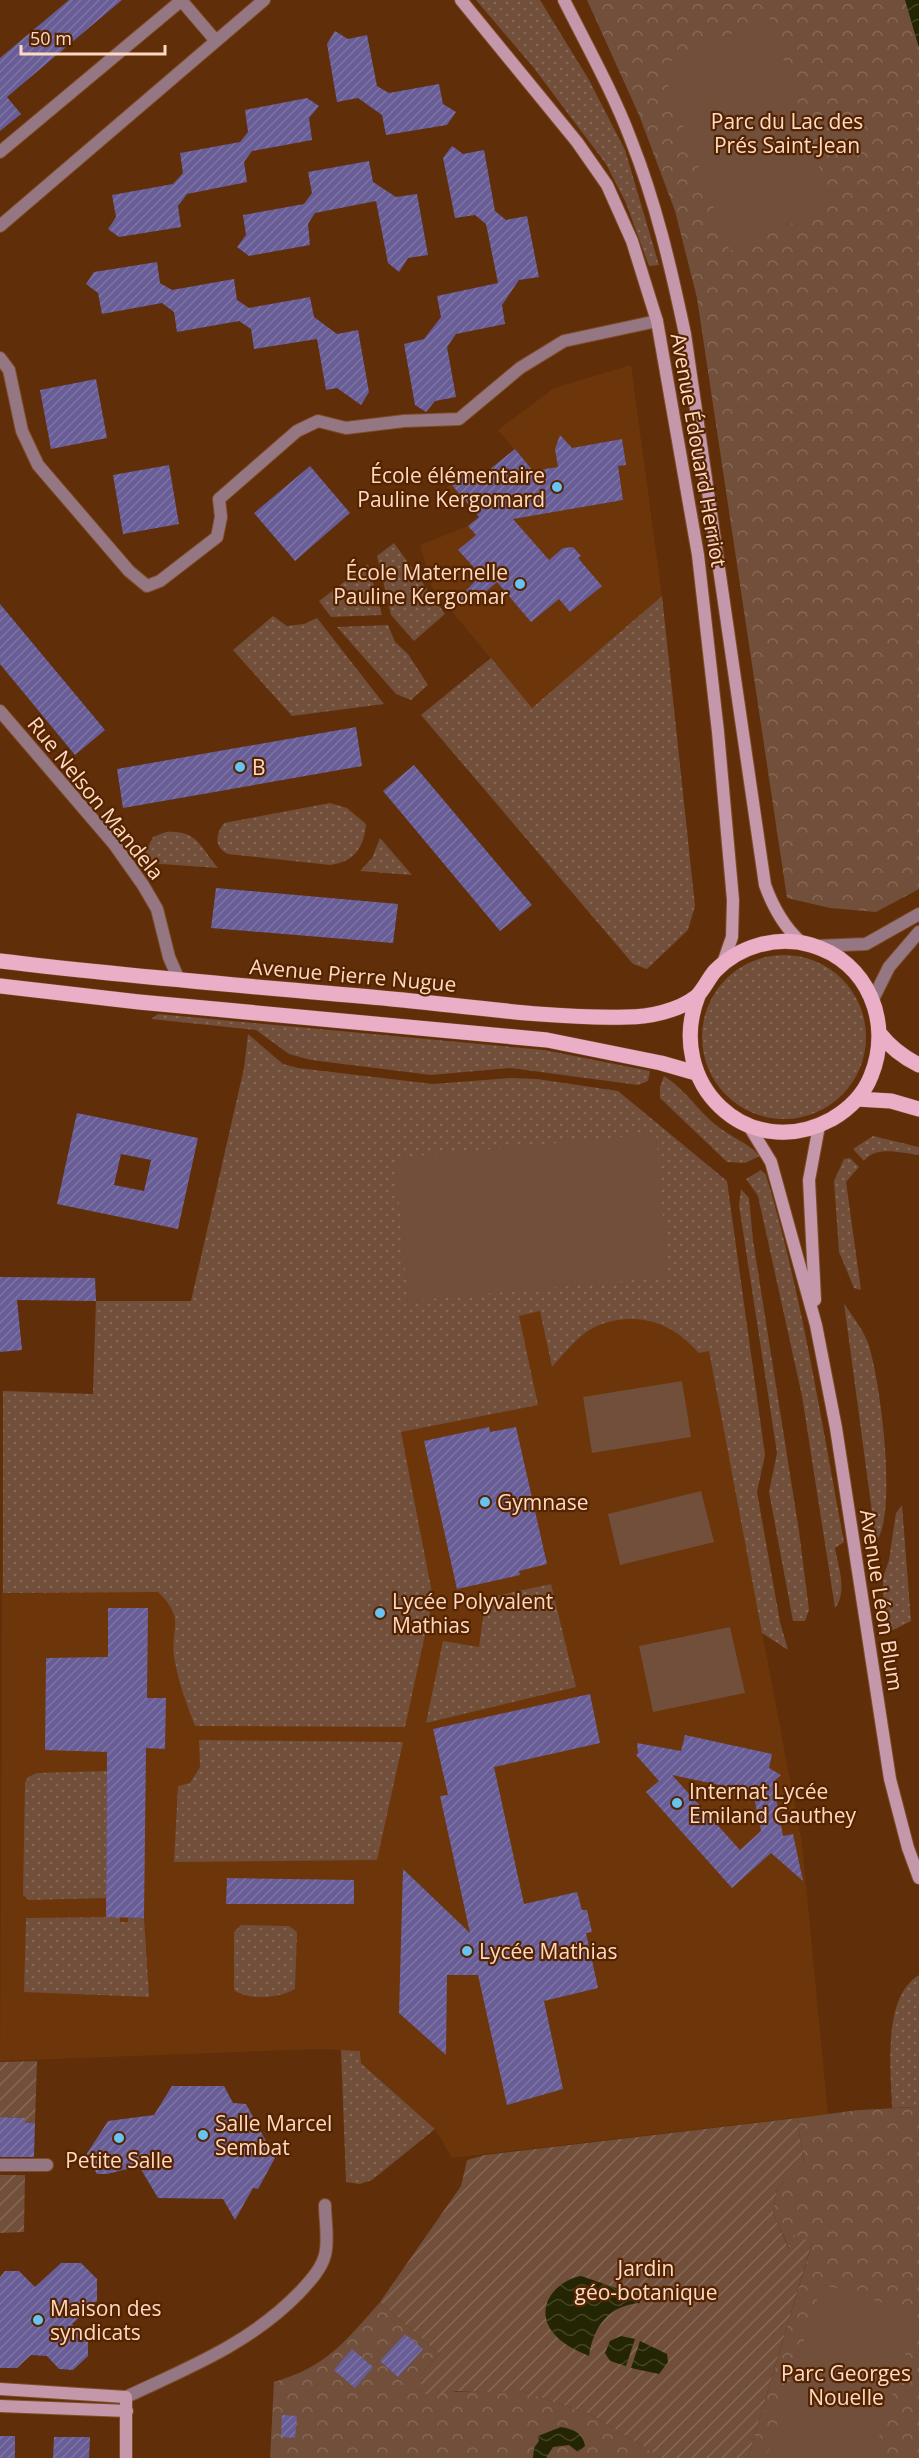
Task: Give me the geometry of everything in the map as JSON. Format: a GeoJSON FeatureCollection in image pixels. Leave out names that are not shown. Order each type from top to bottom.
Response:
{"type":"FeatureCollection","features":[{"type":"Feature","properties":{"kind":"main road","name":"Avenue Édouard Herriot"},"geometry":{"type":"LineString","coordinates":[[461,0],[577,142],[607,185],[632,241],[657,321],[698,555],[718,732],[733,900],[732,937],[723,963]]}},
{"type":"Feature","properties":{"kind":"main road","name":"Avenue Édouard Herriot"},"geometry":{"type":"LineString","coordinates":[[564,0],[631,139],[655,209],[670,263],[685,334],[765,885],[776,911],[790,933],[808,944]]}},
{"type":"Feature","properties":{"kind":"main road"},"geometry":{"type":"LineString","coordinates":[[766,943],[808,944],[835,955],[853,969],[873,999],[880,1034],[878,1057],[870,1080],[857,1100],[841,1114],[819,1126],[796,1132],[772,1132],[748,1126],[731,1117],[717,1104],[705,1090],[696,1073],[691,1058],[689,1034],[692,1011],[705,983],[723,963],[749,948],[766,943]]}},
{"type":"Feature","properties":{"kind":"main road","name":"Avenue Pierre Nugue"},"geometry":{"type":"LineString","coordinates":[[0,961],[179,980],[605,1017],[632,1017],[661,1013],[698,996]]}},
{"type":"Feature","properties":{"kind":"main road"},"geometry":{"type":"LineString","coordinates":[[0,986],[139,1002],[547,1040],[661,1063],[696,1073]]}},
{"type":"Feature","properties":{"kind":"main road"},"geometry":{"type":"LineString","coordinates":[[880,1034],[888,1044],[919,1065]]}},
{"type":"Feature","properties":{"kind":"main road"},"geometry":{"type":"LineString","coordinates":[[857,1100],[891,1101],[919,1109]]}},
{"type":"Feature","properties":{"kind":"main road","name":"Avenue Léon Blum"},"geometry":{"type":"LineString","coordinates":[[748,1126],[771,1162],[816,1325],[836,1428],[890,1779],[908,1848],[919,1878]]}},
{"type":"Feature","properties":{"kind":"main road","name":"Avenue Léon Blum"},"geometry":{"type":"LineString","coordinates":[[816,1325],[809,1180],[819,1126]]}},
{"type":"Feature","properties":{"kind":"main road"},"geometry":{"type":"LineString","coordinates":[[0,2390],[126,2397],[126,2458]]}},
{"type":"Feature","properties":{"kind":"main road"},"geometry":{"type":"LineString","coordinates":[[0,2406],[127,2411]]}},
{"type":"Feature","properties":{"kind":"street"},"geometry":{"type":"LineString","coordinates":[[0,152],[182,0],[216,41]]}},
{"type":"Feature","properties":{"kind":"street"},"geometry":{"type":"LineString","coordinates":[[0,226],[264,0]]}},
{"type":"Feature","properties":{"kind":"street"},"geometry":{"type":"LineString","coordinates":[[0,358],[9,370],[22,431],[38,465],[129,571],[147,586],[160,581],[217,537],[221,517],[219,499],[297,431],[318,420],[345,428],[404,421],[459,419],[520,368],[564,341],[657,321]]}},
{"type":"Feature","properties":{"kind":"street","name":"Rue Nelson Mandela"},"geometry":{"type":"LineString","coordinates":[[0,711],[114,844],[143,885],[157,909],[169,957],[179,980]]}},
{"type":"Feature","properties":{"kind":"street"},"geometry":{"type":"LineString","coordinates":[[808,944],[866,944],[919,914]]}},
{"type":"Feature","properties":{"kind":"street"},"geometry":{"type":"LineString","coordinates":[[873,999],[890,967],[919,932]]}},
{"type":"Feature","properties":{"kind":"street"},"geometry":{"type":"LineString","coordinates":[[0,2165],[47,2165]]}},
{"type":"Feature","properties":{"kind":"street"},"geometry":{"type":"LineString","coordinates":[[126,2397],[224,2351],[248,2336],[289,2303],[308,2283],[324,2256],[325,2205]]}},
{"type":"Feature","properties":{"kind":"shaded area"},"geometry":{"type":"Polygon","coordinates":[[[631,365],[662,596],[532,709],[432,587],[420,545],[468,526],[479,517],[460,495],[455,498],[446,488],[469,469],[478,479],[514,449],[498,430],[554,388],[631,365]]]}},
{"type":"Feature","properties":{"kind":"shaded area","name":"Lycée Polyvalent Mathias"},"geometry":{"type":"Polygon","coordinates":[[[244,1068],[709,1351],[802,1843],[828,2114],[452,2158],[435,2129],[361,2062],[360,2051],[320,2049],[0,2061],[3,1391],[93,1394],[96,1301],[191,1301],[244,1068]]]}},
{"type":"Feature","properties":{"kind":"green space"},"geometry":{"type":"Polygon","coordinates":[[[476,0],[540,0],[589,80],[625,150],[659,265],[649,266],[626,203],[606,164],[533,67],[476,0]]]}},
{"type":"Feature","properties":{"kind":"green space","name":"Parc du Lac des Prés Saint-Jean"},"geometry":{"type":"Polygon","coordinates":[[[587,0],[919,0],[919,889],[876,912],[830,908],[787,898],[697,298],[675,211],[639,115],[587,0]]]}},
{"type":"Feature","properties":{"kind":"green space"},"geometry":{"type":"Polygon","coordinates":[[[769,17],[832,205],[730,251],[661,66],[769,17]]]}},
{"type":"Feature","properties":{"kind":"green space"},"geometry":{"type":"Polygon","coordinates":[[[394,543],[445,614],[414,641],[391,615],[377,556],[394,543]]]}},
{"type":"Feature","properties":{"kind":"green space"},"geometry":{"type":"Polygon","coordinates":[[[368,564],[382,615],[331,617],[319,601],[368,564]]]}},
{"type":"Feature","properties":{"kind":"green space"},"geometry":{"type":"Polygon","coordinates":[[[662,596],[695,906],[688,930],[647,969],[633,964],[421,715],[491,658],[532,708],[662,596]]]}},
{"type":"Feature","properties":{"kind":"green space"},"geometry":{"type":"Polygon","coordinates":[[[273,616],[287,626],[304,624],[317,618],[384,704],[292,716],[233,650],[273,616]]]}},
{"type":"Feature","properties":{"kind":"green space"},"geometry":{"type":"Polygon","coordinates":[[[388,625],[395,642],[408,654],[428,685],[411,700],[396,694],[337,627],[388,625]]]}},
{"type":"Feature","properties":{"kind":"green space"},"geometry":{"type":"Polygon","coordinates":[[[330,803],[347,808],[366,824],[363,840],[357,852],[346,861],[330,865],[228,854],[218,844],[219,832],[224,823],[330,803]]]}},
{"type":"Feature","properties":{"kind":"green space"},"geometry":{"type":"Polygon","coordinates":[[[166,832],[177,832],[192,837],[218,868],[147,863],[144,855],[153,837],[166,832]]]}},
{"type":"Feature","properties":{"kind":"green space"},"geometry":{"type":"Polygon","coordinates":[[[380,838],[412,875],[360,871],[372,858],[380,838]]]}},
{"type":"Feature","properties":{"kind":"green space"},"geometry":{"type":"Polygon","coordinates":[[[784,955],[800,956],[816,961],[830,968],[842,979],[853,991],[860,1005],[865,1021],[865,1053],[860,1069],[853,1083],[842,1095],[830,1106],[816,1113],[800,1118],[784,1119],[768,1118],[752,1113],[738,1106],[726,1095],[715,1083],[708,1069],[703,1053],[702,1037],[703,1021],[708,1005],[715,991],[726,979],[738,968],[752,961],[768,956],[784,955]]]}},
{"type":"Feature","properties":{"kind":"green space"},"geometry":{"type":"Polygon","coordinates":[[[158,1014],[544,1050],[650,1071],[648,1081],[638,1085],[511,1068],[431,1075],[311,1060],[289,1054],[256,1030],[151,1019],[158,1014]]]}},
{"type":"Feature","properties":{"kind":"green space"},"geometry":{"type":"Polygon","coordinates":[[[248,1034],[283,1064],[298,1068],[433,1084],[510,1078],[537,1079],[618,1091],[727,1181],[765,1455],[757,1492],[780,1622],[788,1650],[762,1633],[709,1351],[699,1353],[678,1334],[660,1324],[638,1319],[615,1320],[594,1327],[585,1333],[552,1367],[540,1311],[519,1316],[538,1405],[401,1432],[433,1598],[405,1727],[195,1726],[175,1662],[173,1651],[175,1618],[167,1602],[158,1592],[3,1593],[3,1391],[93,1394],[96,1301],[191,1301],[244,1068],[248,1034]]]}},
{"type":"Feature","properties":{"kind":"green space"},"geometry":{"type":"Polygon","coordinates":[[[664,1076],[717,1126],[760,1156],[745,1163],[727,1162],[660,1098],[660,1087],[664,1076]]]}},
{"type":"Feature","properties":{"kind":"green space"},"geometry":{"type":"Polygon","coordinates":[[[656,1134],[668,1277],[408,1301],[395,1158],[656,1134]]]}},
{"type":"Feature","properties":{"kind":"green space"},"geometry":{"type":"Polygon","coordinates":[[[873,1136],[919,1147],[919,1155],[882,1152],[869,1156],[864,1161],[853,1149],[873,1136]]]}},
{"type":"Feature","properties":{"kind":"green space"},"geometry":{"type":"Polygon","coordinates":[[[850,1158],[859,1167],[846,1182],[861,1290],[854,1288],[839,1252],[834,1181],[844,1159],[850,1158]]]}},
{"type":"Feature","properties":{"kind":"green space"},"geometry":{"type":"Polygon","coordinates":[[[761,1170],[766,1175],[790,1265],[819,1404],[844,1542],[835,1548],[842,1587],[839,1602],[835,1608],[802,1396],[758,1196],[746,1179],[761,1170]]]}},
{"type":"Feature","properties":{"kind":"green space"},"geometry":{"type":"Polygon","coordinates":[[[741,1189],[749,1198],[753,1240],[799,1531],[809,1610],[805,1621],[793,1621],[769,1492],[777,1453],[739,1205],[741,1189]]]}},
{"type":"Feature","properties":{"kind":"green space"},"geometry":{"type":"Polygon","coordinates":[[[844,1303],[868,1343],[882,1414],[886,1504],[882,1527],[876,1542],[844,1303]]]}},
{"type":"Feature","properties":{"kind":"green space"},"geometry":{"type":"Polygon","coordinates":[[[682,1381],[691,1437],[592,1453],[583,1397],[682,1381]]]}},
{"type":"Feature","properties":{"kind":"green space"},"geometry":{"type":"Polygon","coordinates":[[[701,1491],[714,1542],[620,1565],[608,1514],[701,1491]]]}},
{"type":"Feature","properties":{"kind":"green space"},"geometry":{"type":"Polygon","coordinates":[[[902,1505],[911,1621],[889,1632],[883,1602],[883,1578],[889,1560],[896,1513],[902,1505]]]}},
{"type":"Feature","properties":{"kind":"green space"},"geometry":{"type":"Polygon","coordinates":[[[551,1584],[576,1687],[426,1723],[443,1641],[479,1647],[485,1604],[491,1597],[551,1584]]]}},
{"type":"Feature","properties":{"kind":"green space"},"geometry":{"type":"Polygon","coordinates":[[[730,1627],[745,1693],[653,1712],[639,1646],[730,1627]]]}},
{"type":"Feature","properties":{"kind":"green space"},"geometry":{"type":"Polygon","coordinates":[[[199,1740],[403,1742],[377,1860],[174,1862],[178,1786],[190,1783],[200,1767],[199,1740]]]}},
{"type":"Feature","properties":{"kind":"green space"},"geometry":{"type":"Polygon","coordinates":[[[107,1771],[106,1898],[29,1900],[23,1895],[25,1783],[28,1777],[37,1773],[107,1771]]]}},
{"type":"Feature","properties":{"kind":"green space"},"geometry":{"type":"Polygon","coordinates":[[[120,1917],[120,1922],[128,1922],[128,1918],[144,1918],[149,1997],[24,1992],[26,1918],[120,1917]]]}},
{"type":"Feature","properties":{"kind":"green space"},"geometry":{"type":"Polygon","coordinates":[[[241,1925],[289,1926],[297,1932],[295,1989],[264,1997],[248,1996],[234,1990],[234,1932],[241,1925]]]}},
{"type":"Feature","properties":{"kind":"green space"},"geometry":{"type":"Polygon","coordinates":[[[919,1975],[919,2107],[892,2108],[890,2055],[894,2017],[899,2000],[907,1986],[919,1975]]]}},
{"type":"Feature","properties":{"kind":"green space"},"geometry":{"type":"Polygon","coordinates":[[[341,2050],[360,2051],[361,2063],[435,2129],[372,2180],[360,2184],[346,2182],[341,2050]]]}},
{"type":"Feature","properties":{"kind":"green space"},"geometry":{"type":"Polygon","coordinates":[[[37,2061],[35,2123],[25,2123],[25,2118],[0,2117],[0,2062],[37,2061]]]}},
{"type":"Feature","properties":{"kind":"green space","name":"Parc Georges Nouelle"},"geometry":{"type":"Polygon","coordinates":[[[919,2107],[919,2458],[748,2458],[812,2243],[790,2250],[773,2213],[777,2188],[804,2162],[797,2118],[859,2110],[919,2107]]]}},
{"type":"Feature","properties":{"kind":"green space","name":"Jardin géo-botanique"},"geometry":{"type":"Polygon","coordinates":[[[797,2118],[804,2163],[777,2188],[773,2213],[789,2249],[794,2235],[812,2242],[748,2458],[662,2458],[590,2414],[519,2390],[423,2394],[419,2377],[439,2354],[380,2302],[461,2186],[467,2160],[485,2155],[797,2118]]]}},
{"type":"Feature","properties":{"kind":"green space"},"geometry":{"type":"Polygon","coordinates":[[[0,2175],[25,2175],[24,2232],[0,2233],[0,2175]]]}},
{"type":"Feature","properties":{"kind":"green space"},"geometry":{"type":"Polygon","coordinates":[[[822,2284],[918,2314],[872,2458],[766,2458],[822,2284]]]}},
{"type":"Feature","properties":{"kind":"green space"},"geometry":{"type":"Polygon","coordinates":[[[380,2302],[439,2354],[419,2377],[449,2392],[519,2390],[590,2414],[662,2458],[270,2458],[274,2382],[308,2369],[334,2351],[380,2302]]]}},
{"type":"Feature","properties":{"kind":"water"},"geometry":{"type":"Polygon","coordinates":[[[905,0],[919,0],[919,48],[905,0]]]}},
{"type":"Feature","properties":{"kind":"water"},"geometry":{"type":"Polygon","coordinates":[[[581,2276],[639,2296],[640,2303],[620,2308],[604,2319],[594,2336],[589,2356],[572,2348],[557,2337],[546,2318],[548,2300],[554,2292],[570,2279],[581,2276]]]}},
{"type":"Feature","properties":{"kind":"water"},"geometry":{"type":"Polygon","coordinates":[[[621,2336],[635,2339],[626,2366],[610,2361],[605,2353],[610,2341],[621,2336]]]}},
{"type":"Feature","properties":{"kind":"water"},"geometry":{"type":"Polygon","coordinates":[[[640,2341],[667,2354],[668,2362],[659,2374],[631,2368],[640,2341]]]}},
{"type":"Feature","properties":{"kind":"water"},"geometry":{"type":"Polygon","coordinates":[[[561,2427],[577,2432],[585,2446],[578,2452],[569,2445],[553,2447],[546,2458],[533,2458],[534,2448],[539,2441],[538,2436],[561,2427]]]}},
{"type":"Feature","properties":{"kind":"building"},"geometry":{"type":"Polygon","coordinates":[[[69,0],[122,0],[7,97],[21,114],[0,131],[0,58],[69,0]]]}},
{"type":"Feature","properties":{"kind":"building"},"geometry":{"type":"Polygon","coordinates":[[[335,31],[348,39],[367,35],[377,86],[389,93],[439,84],[443,104],[456,112],[447,125],[386,135],[382,115],[358,98],[337,102],[327,44],[335,31]]]}},
{"type":"Feature","properties":{"kind":"building"},"geometry":{"type":"Polygon","coordinates":[[[307,98],[319,106],[309,118],[312,140],[252,151],[244,162],[247,182],[187,194],[178,206],[181,227],[119,237],[108,229],[116,217],[112,195],[173,184],[183,173],[180,153],[240,142],[248,132],[245,110],[307,98]]]}},
{"type":"Feature","properties":{"kind":"building"},"geometry":{"type":"Polygon","coordinates":[[[452,146],[463,154],[484,150],[495,211],[506,220],[527,216],[539,277],[519,280],[502,305],[505,324],[456,334],[447,347],[456,397],[435,401],[426,412],[415,405],[404,344],[424,339],[441,317],[437,296],[498,283],[486,224],[475,215],[455,218],[443,158],[452,146]]]}},
{"type":"Feature","properties":{"kind":"building"},"geometry":{"type":"Polygon","coordinates":[[[369,161],[373,182],[396,197],[417,194],[428,255],[408,258],[399,272],[388,263],[376,201],[315,213],[308,224],[310,245],[249,256],[237,247],[246,235],[243,215],[304,204],[312,193],[308,172],[369,161]]]}},
{"type":"Feature","properties":{"kind":"building"},"geometry":{"type":"Polygon","coordinates":[[[157,262],[160,283],[172,290],[234,279],[237,300],[249,308],[310,297],[314,317],[337,334],[358,330],[369,392],[361,405],[337,388],[326,390],[317,339],[254,349],[251,329],[239,321],[177,332],[174,312],[162,303],[102,314],[98,293],[86,284],[94,272],[157,262]]]}},
{"type":"Feature","properties":{"kind":"building"},"geometry":{"type":"Polygon","coordinates":[[[96,379],[107,438],[51,449],[40,390],[96,379]]]}},
{"type":"Feature","properties":{"kind":"building"},"geometry":{"type":"Polygon","coordinates":[[[560,435],[572,448],[622,439],[626,465],[618,466],[623,500],[513,519],[549,560],[563,548],[573,547],[581,556],[578,558],[602,586],[570,612],[559,599],[531,622],[497,582],[484,593],[450,607],[481,575],[458,550],[476,535],[468,526],[479,517],[451,484],[469,469],[478,479],[515,449],[533,471],[558,467],[555,449],[560,435]]]}},
{"type":"Feature","properties":{"kind":"building"},"geometry":{"type":"Polygon","coordinates":[[[169,465],[179,524],[123,534],[113,475],[169,465]]]}},
{"type":"Feature","properties":{"kind":"building"},"geometry":{"type":"Polygon","coordinates":[[[310,466],[350,513],[295,561],[254,513],[310,466]]]}},
{"type":"Feature","properties":{"kind":"building"},"geometry":{"type":"Polygon","coordinates":[[[0,604],[105,730],[75,755],[0,664],[0,604]]]}},
{"type":"Feature","properties":{"kind":"building","name":"B"},"geometry":{"type":"Polygon","coordinates":[[[356,727],[362,766],[123,808],[117,769],[356,727]]]}},
{"type":"Feature","properties":{"kind":"building"},"geometry":{"type":"Polygon","coordinates":[[[414,765],[532,905],[500,931],[383,791],[414,765]]]}},
{"type":"Feature","properties":{"kind":"building"},"geometry":{"type":"Polygon","coordinates":[[[216,888],[398,904],[393,943],[211,928],[216,888]]]}},
{"type":"Feature","properties":{"kind":"building"},"geometry":{"type":"Polygon","coordinates":[[[77,1113],[198,1138],[178,1229],[57,1204],[77,1113]],[[121,1154],[114,1185],[144,1191],[151,1160],[121,1154]]]}},
{"type":"Feature","properties":{"kind":"building"},"geometry":{"type":"Polygon","coordinates":[[[0,1277],[95,1278],[96,1301],[17,1300],[22,1350],[0,1352],[0,1277]]]}},
{"type":"Feature","properties":{"kind":"building","name":"Gymnase"},"geometry":{"type":"Polygon","coordinates":[[[489,1427],[490,1432],[516,1427],[547,1564],[519,1571],[520,1575],[457,1589],[424,1441],[489,1427]]]}},
{"type":"Feature","properties":{"kind":"building"},"geometry":{"type":"Polygon","coordinates":[[[108,1608],[148,1608],[147,1698],[166,1698],[165,1749],[146,1748],[144,1918],[106,1917],[107,1752],[45,1750],[46,1658],[108,1657],[108,1608]]]}},
{"type":"Feature","properties":{"kind":"building","name":"Lycée Mathias"},"geometry":{"type":"Polygon","coordinates":[[[590,1694],[600,1743],[494,1767],[524,1904],[577,1892],[582,1910],[587,1910],[592,1932],[586,1933],[598,1988],[544,2001],[563,2089],[507,2105],[478,1975],[447,1975],[446,2055],[399,2013],[403,1869],[470,1933],[440,1796],[448,1795],[433,1729],[590,1694]]]}},
{"type":"Feature","properties":{"kind":"building","name":"Internat Lycée Emiland Gauthey"},"geometry":{"type":"Polygon","coordinates":[[[685,1735],[772,1754],[769,1768],[781,1775],[773,1782],[783,1836],[793,1834],[803,1881],[771,1853],[732,1888],[646,1792],[659,1781],[636,1755],[638,1753],[637,1743],[681,1751],[685,1735]],[[672,1775],[740,1850],[761,1831],[753,1792],[672,1775]]]}},
{"type":"Feature","properties":{"kind":"building"},"geometry":{"type":"Polygon","coordinates":[[[227,1878],[354,1880],[354,1904],[226,1904],[227,1878]]]}},
{"type":"Feature","properties":{"kind":"building","name":"Salle Marcel Sembat"},"geometry":{"type":"Polygon","coordinates":[[[172,2086],[224,2086],[233,2103],[246,2104],[275,2158],[258,2189],[253,2188],[235,2220],[223,2199],[158,2198],[139,2166],[107,2174],[97,2174],[86,2155],[108,2121],[154,2115],[172,2086]]]}},
{"type":"Feature","properties":{"kind":"building"},"geometry":{"type":"Polygon","coordinates":[[[0,2117],[25,2118],[25,2123],[35,2123],[34,2157],[0,2157],[0,2117]]]}},
{"type":"Feature","properties":{"kind":"building","name":"Maison des syndicats"},"geometry":{"type":"Polygon","coordinates":[[[61,2263],[81,2263],[97,2279],[97,2301],[72,2324],[88,2341],[88,2356],[73,2370],[59,2369],[47,2356],[31,2355],[17,2368],[0,2368],[0,2277],[5,2271],[19,2271],[35,2287],[61,2263]]]}},
{"type":"Feature","properties":{"kind":"building"},"geometry":{"type":"Polygon","coordinates":[[[405,2334],[423,2349],[398,2377],[380,2361],[405,2334]]]}},
{"type":"Feature","properties":{"kind":"building"},"geometry":{"type":"Polygon","coordinates":[[[352,2349],[373,2367],[355,2388],[334,2370],[352,2349]]]}},
{"type":"Feature","properties":{"kind":"building"},"geometry":{"type":"Polygon","coordinates":[[[282,2415],[297,2416],[295,2438],[281,2437],[282,2415]]]}},
{"type":"Feature","properties":{"kind":"building"},"geometry":{"type":"Polygon","coordinates":[[[0,2436],[15,2436],[15,2458],[0,2458],[0,2436]]]}},
{"type":"Feature","properties":{"kind":"building"},"geometry":{"type":"Polygon","coordinates":[[[54,2437],[90,2437],[89,2458],[53,2458],[54,2437]]]}},
{"type":"Feature","properties":{"kind":"place","name":"École élémentaire Pauline Kergomard"},"geometry":{"type":"Point","coordinates":[557,487]}},
{"type":"Feature","properties":{"kind":"place","name":"École Maternelle Pauline Kergomar"},"geometry":{"type":"Point","coordinates":[520,584]}},
{"type":"Feature","properties":{"kind":"place","name":"B"},"geometry":{"type":"Point","coordinates":[240,767]}},
{"type":"Feature","properties":{"kind":"place","name":"Gymnase"},"geometry":{"type":"Point","coordinates":[485,1502]}},
{"type":"Feature","properties":{"kind":"place","name":"Lycée Polyvalent Mathias"},"geometry":{"type":"Point","coordinates":[380,1613]}},
{"type":"Feature","properties":{"kind":"place","name":"Internat Lycée Emiland Gauthey"},"geometry":{"type":"Point","coordinates":[677,1803]}},
{"type":"Feature","properties":{"kind":"place","name":"Lycée Mathias"},"geometry":{"type":"Point","coordinates":[467,1951]}},
{"type":"Feature","properties":{"kind":"place","name":"Salle Marcel Sembat"},"geometry":{"type":"Point","coordinates":[203,2135]}},
{"type":"Feature","properties":{"kind":"place","name":"Petite Salle"},"geometry":{"type":"Point","coordinates":[119,2138]}},
{"type":"Feature","properties":{"kind":"place","name":"Maison des syndicats"},"geometry":{"type":"Point","coordinates":[38,2320]}}]}
